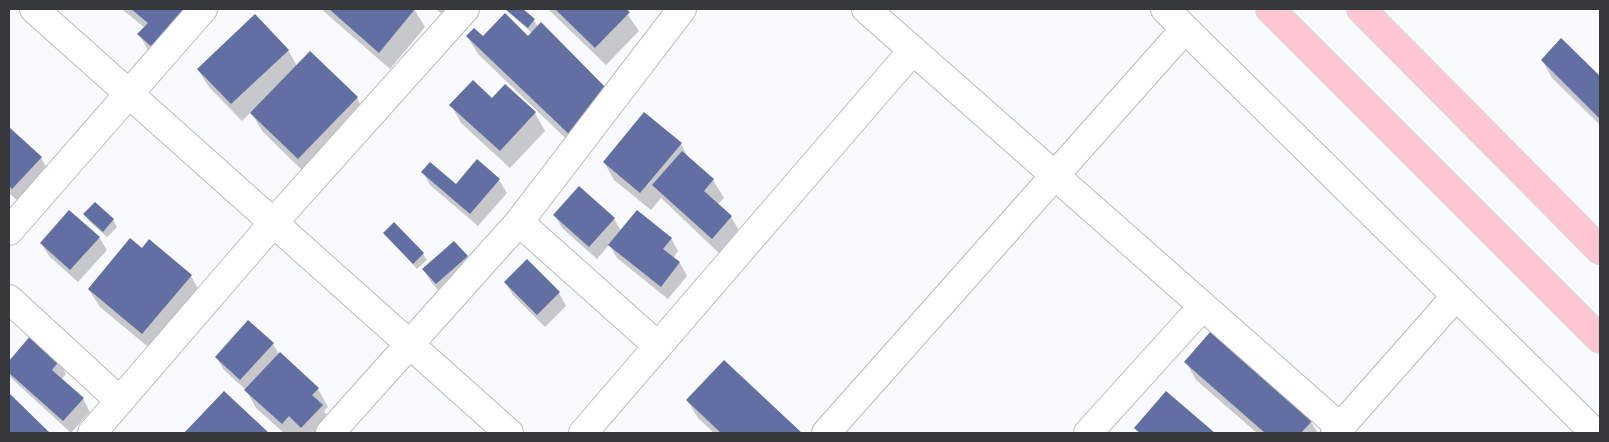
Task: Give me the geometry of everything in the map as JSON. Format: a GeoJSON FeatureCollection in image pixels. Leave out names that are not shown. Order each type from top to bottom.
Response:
{"type":"FeatureCollection","features":[{"type":"Feature","properties":{"kind":"main road"},"geometry":{"type":"LineString","coordinates":[[1270,9],[1600,339]]}},
{"type":"Feature","properties":{"kind":"main road"},"geometry":{"type":"LineString","coordinates":[[1361,9],[1600,250]]}},
{"type":"Feature","properties":{"kind":"street"},"geometry":{"type":"LineString","coordinates":[[34,9],[509,433]]}},
{"type":"Feature","properties":{"kind":"street"},"geometry":{"type":"LineString","coordinates":[[9,231],[203,9]]}},
{"type":"Feature","properties":{"kind":"street"},"geometry":{"type":"LineString","coordinates":[[92,433],[274,222],[465,9]]}},
{"type":"Feature","properties":{"kind":"street"},"geometry":{"type":"LineString","coordinates":[[330,433],[519,222],[682,9]]}},
{"type":"Feature","properties":{"kind":"street"},"geometry":{"type":"LineString","coordinates":[[866,9],[1203,306],[1337,430],[1456,296]]}},
{"type":"Feature","properties":{"kind":"street"},"geometry":{"type":"LineString","coordinates":[[1165,9],[1595,433]]}},
{"type":"Feature","properties":{"kind":"street"},"geometry":{"type":"LineString","coordinates":[[826,433],[1185,29]]}},
{"type":"Feature","properties":{"kind":"street"},"geometry":{"type":"LineString","coordinates":[[583,433],[913,50]]}},
{"type":"Feature","properties":{"kind":"street"},"geometry":{"type":"LineString","coordinates":[[519,222],[658,346]]}},
{"type":"Feature","properties":{"kind":"street"},"geometry":{"type":"LineString","coordinates":[[9,299],[120,401]]}},
{"type":"Feature","properties":{"kind":"street"},"geometry":{"type":"LineString","coordinates":[[1088,433],[1203,306]]}},
{"type":"Feature","properties":{"kind":"street"},"geometry":{"type":"LineString","coordinates":[[1599,433],[1600,429]]}},
{"type":"Feature","properties":{"kind":"building"},"geometry":{"type":"Polygon","coordinates":[[[131,9],[197,9],[159,53],[137,34],[148,23],[131,9]]]}},
{"type":"Feature","properties":{"kind":"building"},"geometry":{"type":"Polygon","coordinates":[[[329,9],[415,9],[379,53],[329,9]]]}},
{"type":"Feature","properties":{"kind":"building"},"geometry":{"type":"Polygon","coordinates":[[[505,9],[523,9],[535,19],[528,28],[505,9]]]}},
{"type":"Feature","properties":{"kind":"building"},"geometry":{"type":"Polygon","coordinates":[[[555,9],[626,9],[630,12],[595,48],[555,9]]]}},
{"type":"Feature","properties":{"kind":"building"},"geometry":{"type":"Polygon","coordinates":[[[505,13],[528,36],[541,22],[611,93],[572,137],[466,36],[474,28],[483,36],[505,13]]]}},
{"type":"Feature","properties":{"kind":"building"},"geometry":{"type":"Polygon","coordinates":[[[255,14],[289,50],[231,104],[197,69],[255,14]]]}},
{"type":"Feature","properties":{"kind":"building"},"geometry":{"type":"Polygon","coordinates":[[[1561,38],[1600,76],[1600,119],[1541,60],[1561,38]]]}},
{"type":"Feature","properties":{"kind":"building"},"geometry":{"type":"Polygon","coordinates":[[[310,51],[358,97],[298,159],[250,113],[310,51]]]}},
{"type":"Feature","properties":{"kind":"building"},"geometry":{"type":"Polygon","coordinates":[[[473,80],[492,98],[505,84],[536,112],[500,151],[449,105],[473,80]]]}},
{"type":"Feature","properties":{"kind":"building"},"geometry":{"type":"Polygon","coordinates":[[[644,112],[682,143],[640,193],[603,162],[644,112]]]}},
{"type":"Feature","properties":{"kind":"building"},"geometry":{"type":"Polygon","coordinates":[[[9,127],[42,157],[12,189],[9,186],[9,127]]]}},
{"type":"Feature","properties":{"kind":"building"},"geometry":{"type":"Polygon","coordinates":[[[682,151],[714,179],[704,191],[732,216],[712,239],[652,185],[682,151]]]}},
{"type":"Feature","properties":{"kind":"building"},"geometry":{"type":"Polygon","coordinates":[[[477,159],[500,179],[470,214],[421,172],[430,162],[456,184],[477,159]]]}},
{"type":"Feature","properties":{"kind":"building"},"geometry":{"type":"Polygon","coordinates":[[[579,186],[615,218],[589,247],[553,215],[579,186]]]}},
{"type":"Feature","properties":{"kind":"building"},"geometry":{"type":"Polygon","coordinates":[[[95,202],[114,219],[103,232],[83,214],[95,202]]]}},
{"type":"Feature","properties":{"kind":"building"},"geometry":{"type":"Polygon","coordinates":[[[69,210],[100,237],[70,270],[40,243],[69,210]]]}},
{"type":"Feature","properties":{"kind":"building"},"geometry":{"type":"Polygon","coordinates":[[[637,210],[672,238],[663,249],[680,262],[661,287],[608,245],[637,210]]]}},
{"type":"Feature","properties":{"kind":"building"},"geometry":{"type":"Polygon","coordinates":[[[394,222],[424,253],[413,264],[383,233],[394,222]]]}},
{"type":"Feature","properties":{"kind":"building"},"geometry":{"type":"Polygon","coordinates":[[[130,238],[142,248],[149,239],[192,275],[142,334],[88,289],[130,238]]]}},
{"type":"Feature","properties":{"kind":"building"},"geometry":{"type":"Polygon","coordinates":[[[454,241],[468,256],[436,284],[422,269],[454,241]]]}},
{"type":"Feature","properties":{"kind":"building"},"geometry":{"type":"Polygon","coordinates":[[[527,259],[560,292],[537,315],[504,282],[527,259]]]}},
{"type":"Feature","properties":{"kind":"building"},"geometry":{"type":"Polygon","coordinates":[[[248,320],[274,343],[240,380],[215,357],[248,320]]]}},
{"type":"Feature","properties":{"kind":"building"},"geometry":{"type":"Polygon","coordinates":[[[1211,331],[1312,421],[1301,433],[1265,433],[1184,362],[1211,331]]]}},
{"type":"Feature","properties":{"kind":"building"},"geometry":{"type":"Polygon","coordinates":[[[31,335],[60,360],[52,370],[84,398],[63,421],[9,373],[9,361],[31,335]]]}},
{"type":"Feature","properties":{"kind":"building"},"geometry":{"type":"Polygon","coordinates":[[[280,352],[319,388],[312,395],[323,405],[301,428],[289,416],[282,424],[244,390],[280,352]]]}},
{"type":"Feature","properties":{"kind":"building"},"geometry":{"type":"Polygon","coordinates":[[[724,360],[802,433],[721,433],[686,400],[724,360]]]}},
{"type":"Feature","properties":{"kind":"building"},"geometry":{"type":"Polygon","coordinates":[[[224,391],[269,433],[184,433],[224,391]]]}},
{"type":"Feature","properties":{"kind":"building"},"geometry":{"type":"Polygon","coordinates":[[[1166,391],[1215,433],[1140,433],[1134,428],[1166,391]]]}},
{"type":"Feature","properties":{"kind":"building"},"geometry":{"type":"Polygon","coordinates":[[[9,393],[50,433],[9,433],[9,393]]]}}]}
